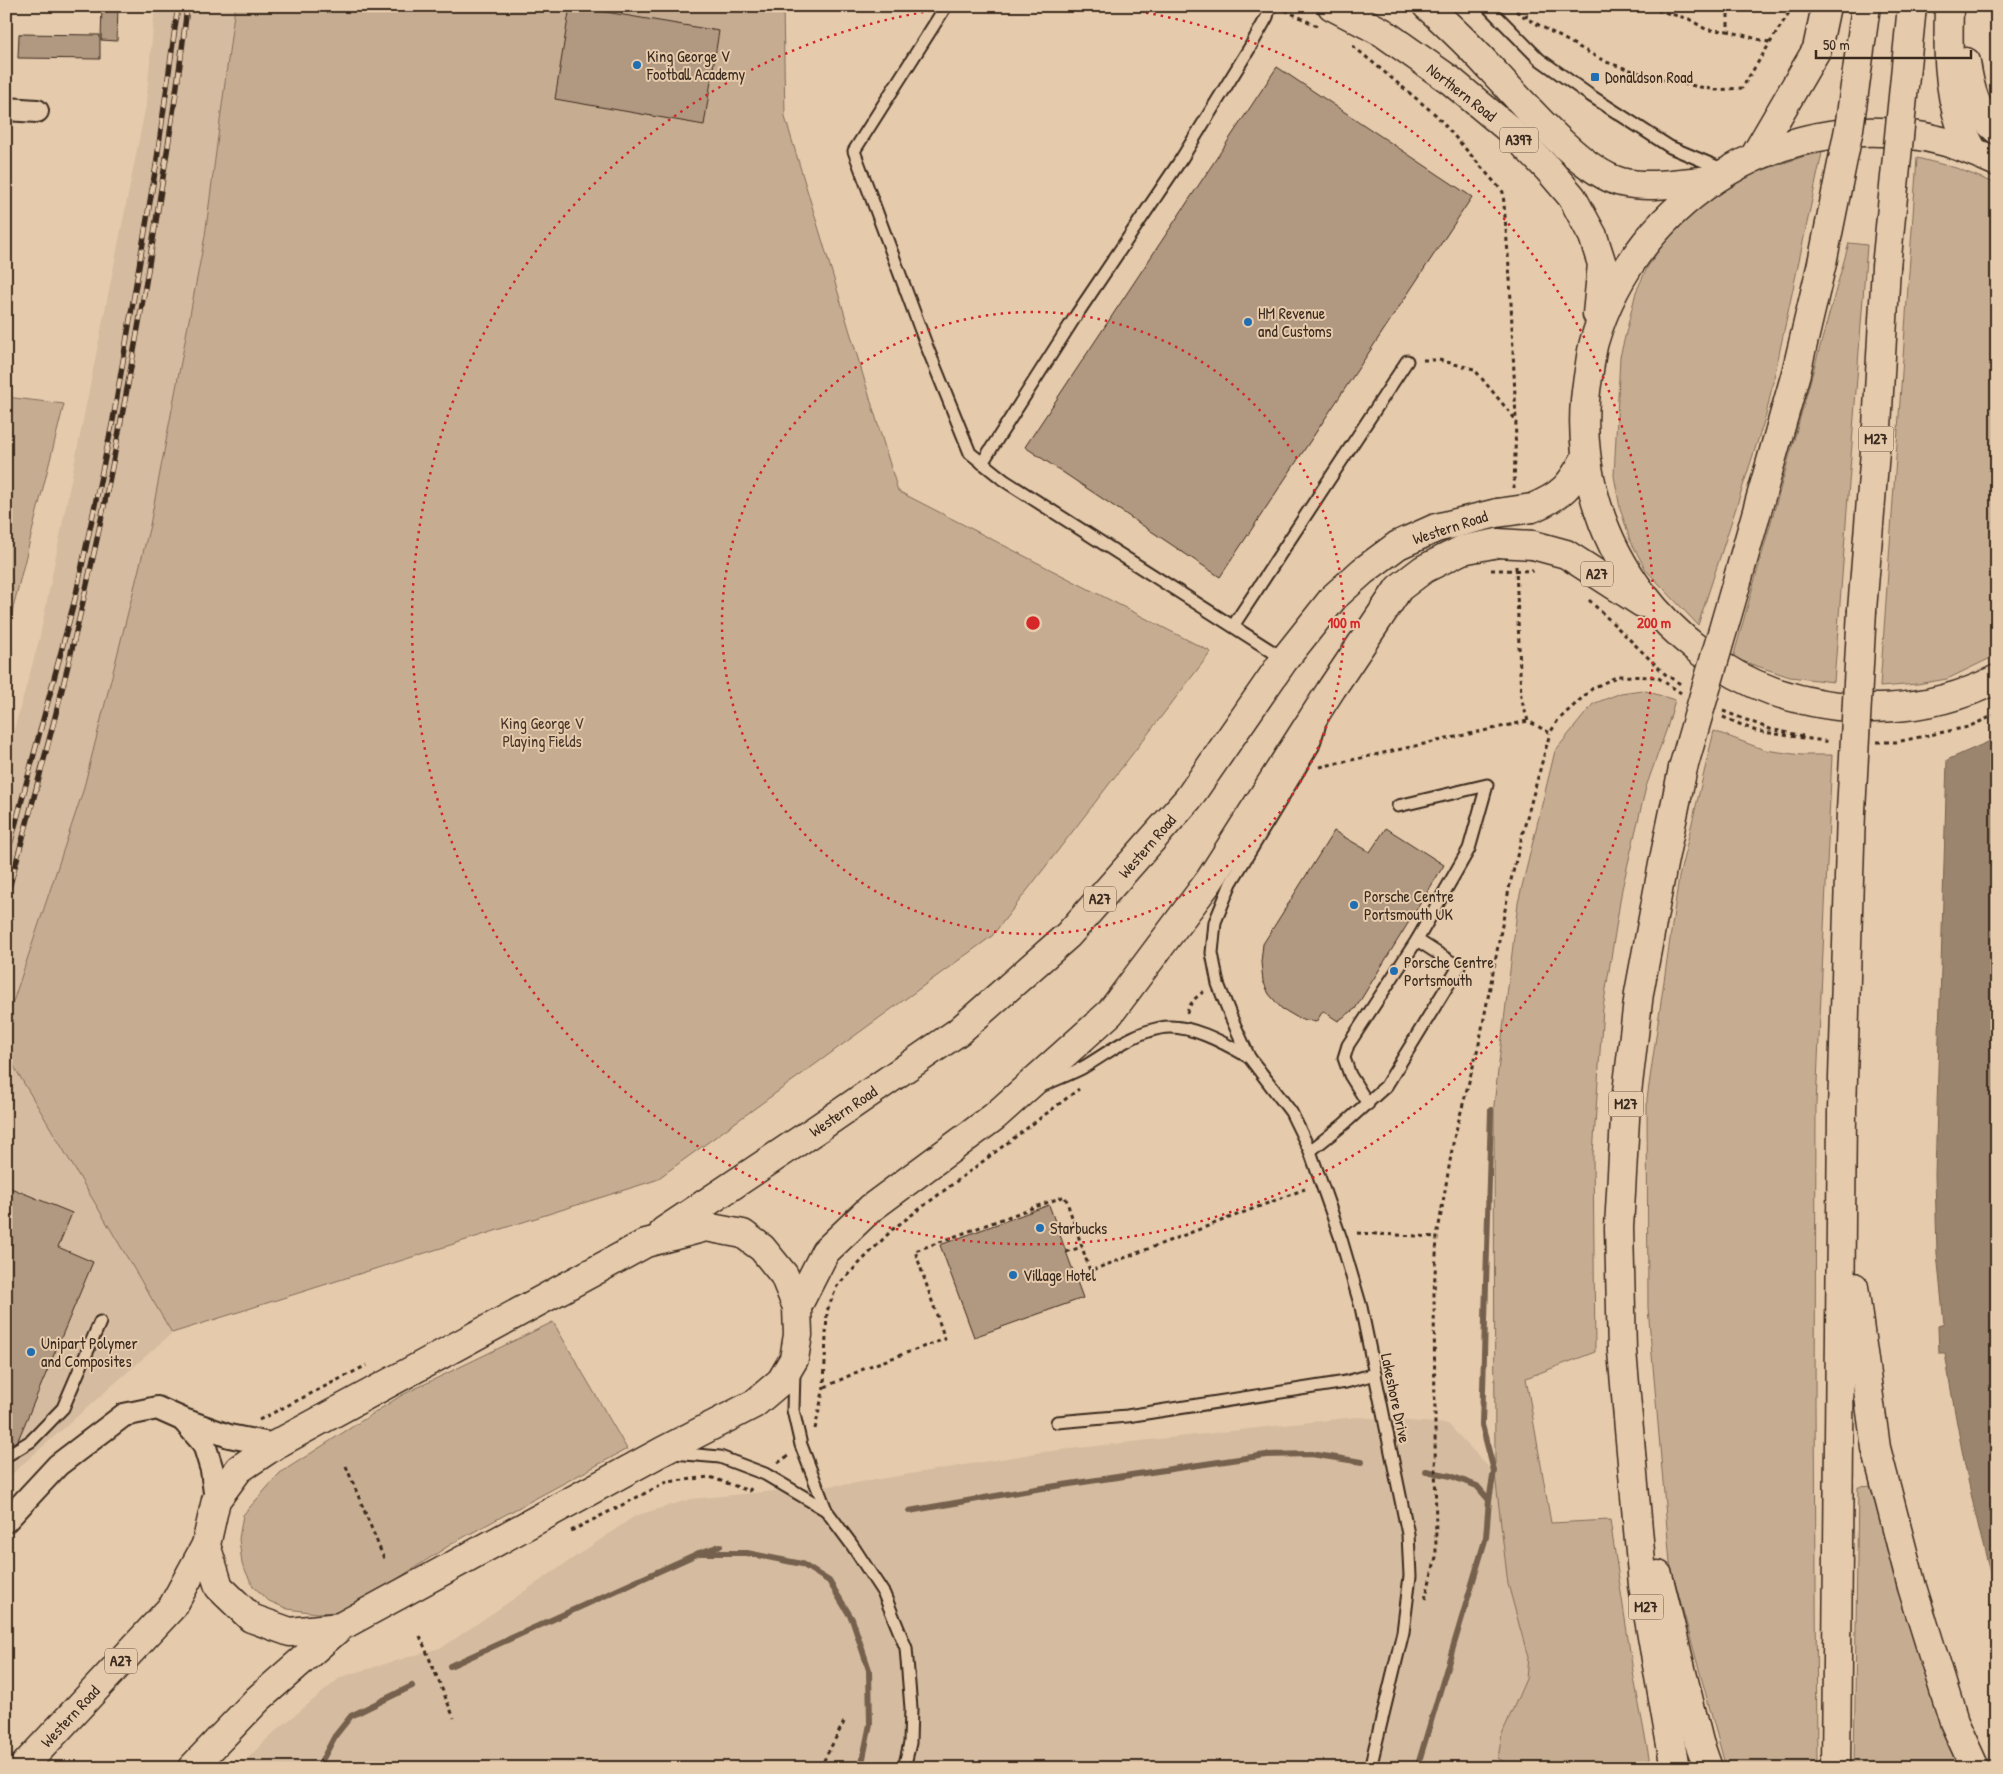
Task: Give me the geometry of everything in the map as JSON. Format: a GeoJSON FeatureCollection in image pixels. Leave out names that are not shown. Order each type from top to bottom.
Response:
{"type":"FeatureCollection","features":[{"type":"Feature","properties":{"kind":"main road","name":"Northern Road"},"geometry":{"type":"LineString","coordinates":[[1427,6],[1463,39],[1548,129],[1578,157],[1599,173],[1621,182],[1644,184],[1720,175]]}},
{"type":"Feature","properties":{"kind":"main road"},"geometry":{"type":"LineString","coordinates":[[1754,157],[1817,50],[1826,6]]}},
{"type":"Feature","properties":{"kind":"main road","name":"M27"},"geometry":{"type":"LineString","coordinates":[[1674,1768],[1642,1585],[1622,1351],[1619,1228],[1626,1100],[1639,993],[1683,768],[1796,373],[1822,263],[1849,129],[1866,6]]}},
{"type":"Feature","properties":{"kind":"main road","name":"M27"},"geometry":{"type":"LineString","coordinates":[[1836,1768],[1842,1111],[1851,811],[1862,610],[1877,428],[1886,267],[1912,6]]}},
{"type":"Feature","properties":{"kind":"main road"},"geometry":{"type":"LineString","coordinates":[[1949,6],[1948,53],[1953,94],[1961,127],[1985,156]]}},
{"type":"Feature","properties":{"kind":"main road"},"geometry":{"type":"LineString","coordinates":[[1961,6],[1964,45],[1971,92],[1981,115],[1997,130]]}},
{"type":"Feature","properties":{"kind":"main road","name":"Northern Road"},"geometry":{"type":"LineString","coordinates":[[1328,18],[1382,32],[1450,80],[1510,130],[1572,197],[1593,236],[1602,264],[1594,343]]}},
{"type":"Feature","properties":{"kind":"main road"},"geometry":{"type":"LineString","coordinates":[[1985,156],[1941,141],[1914,136],[1869,132],[1837,134],[1802,140],[1754,157],[1720,175],[1688,198],[1667,217],[1637,253],[1615,289],[1594,343],[1584,399],[1584,440],[1590,481],[1608,536],[1627,573],[1656,612],[1710,660],[1740,677],[1794,698],[1829,705],[1860,708],[1906,706],[1952,697],[1997,679]]}},
{"type":"Feature","properties":{"kind":"main road","name":"Western Road"},"geometry":{"type":"LineString","coordinates":[[646,1242],[820,1127],[958,1032],[1068,935],[1188,799],[1284,660],[1334,597],[1363,571],[1398,545],[1436,528],[1497,513],[1523,499],[1553,500],[1572,483],[1586,457]]}},
{"type":"Feature","properties":{"kind":"main road","name":"Western Road"},"geometry":{"type":"LineString","coordinates":[[797,1307],[825,1252],[871,1208],[994,1117],[1110,1013],[1210,881],[1332,688],[1399,588],[1424,569],[1462,550],[1520,555],[1566,554],[1656,612]]}},
{"type":"Feature","properties":{"kind":"main road"},"geometry":{"type":"LineString","coordinates":[[1842,1111],[1854,1288],[1876,1448],[1914,1596],[1954,1722],[1975,1768]]}},
{"type":"Feature","properties":{"kind":"main road"},"geometry":{"type":"LineString","coordinates":[[192,1768],[258,1699],[340,1627],[661,1452],[754,1404],[781,1381],[794,1359],[798,1335],[797,1307],[784,1276],[762,1248],[743,1234],[706,1227],[646,1242],[275,1445],[239,1469],[216,1500]]}},
{"type":"Feature","properties":{"kind":"main road"},"geometry":{"type":"LineString","coordinates":[[1630,1444],[1662,1593],[1699,1742],[1708,1768]]}},
{"type":"Feature","properties":{"kind":"main road","name":"Western Road"},"geometry":{"type":"LineString","coordinates":[[22,1768],[173,1606],[206,1545],[216,1500]]}},
{"type":"Feature","properties":{"kind":"main road"},"geometry":{"type":"LineString","coordinates":[[206,1545],[220,1587],[251,1618],[290,1632],[340,1627]]}},
{"type":"Feature","properties":{"kind":"street"},"geometry":{"type":"LineString","coordinates":[[6,109],[37,111]]}},
{"type":"Feature","properties":{"kind":"street"},"geometry":{"type":"LineString","coordinates":[[6,1521],[58,1465],[124,1415],[157,1408],[229,1436],[275,1445]]}},
{"type":"Feature","properties":{"kind":"street"},"geometry":{"type":"LineString","coordinates":[[184,1420],[204,1444],[212,1470],[216,1500]]}},
{"type":"Feature","properties":{"kind":"lane"},"geometry":{"type":"LineString","coordinates":[[946,6],[854,151],[927,347],[970,453],[1005,482],[1284,660]]}},
{"type":"Feature","properties":{"kind":"lane"},"geometry":{"type":"LineString","coordinates":[[982,463],[1077,314],[1182,158],[1267,17],[1270,6]]}},
{"type":"Feature","properties":{"kind":"lane"},"geometry":{"type":"LineString","coordinates":[[1487,6],[1539,59],[1588,94],[1670,147],[1720,175]]}},
{"type":"Feature","properties":{"kind":"lane"},"geometry":{"type":"LineString","coordinates":[[1233,626],[1407,361]]}},
{"type":"Feature","properties":{"kind":"lane"},"geometry":{"type":"LineString","coordinates":[[1249,1057],[1218,984],[1212,953],[1215,922],[1231,883],[1313,747],[1332,688]]}},
{"type":"Feature","properties":{"kind":"lane"},"geometry":{"type":"LineString","coordinates":[[1368,1104],[1350,1075],[1344,1058],[1348,1045],[1417,940],[1470,849],[1488,785],[1398,806]]}},
{"type":"Feature","properties":{"kind":"lane"},"geometry":{"type":"LineString","coordinates":[[1310,1150],[1368,1104],[1386,1086],[1459,968],[1417,940]]}},
{"type":"Feature","properties":{"kind":"lane"},"geometry":{"type":"LineString","coordinates":[[1018,1096],[1082,1068],[1123,1041],[1161,1027],[1182,1029],[1214,1037],[1249,1057]]}},
{"type":"Feature","properties":{"kind":"lane","name":"Lakeshore Drive"},"geometry":{"type":"LineString","coordinates":[[1249,1057],[1291,1112],[1310,1150],[1341,1239],[1361,1307],[1408,1534],[1410,1576],[1403,1632],[1370,1768]]}},
{"type":"Feature","properties":{"kind":"lane"},"geometry":{"type":"LineString","coordinates":[[6,1456],[31,1441],[63,1408],[100,1322]]}},
{"type":"Feature","properties":{"kind":"lane"},"geometry":{"type":"LineString","coordinates":[[794,1359],[793,1410],[801,1445],[826,1510],[852,1545],[884,1594],[906,1648],[911,1708],[910,1744],[904,1768]]}},
{"type":"Feature","properties":{"kind":"lane"},"geometry":{"type":"LineString","coordinates":[[1057,1422],[1127,1416],[1324,1385],[1375,1374]]}},
{"type":"Feature","properties":{"kind":"lane"},"geometry":{"type":"LineString","coordinates":[[661,1452],[720,1457],[765,1474],[826,1510]]}},
{"type":"Feature","properties":{"kind":"path"},"geometry":{"type":"LineString","coordinates":[[1278,6],[1328,18]]}},
{"type":"Feature","properties":{"kind":"path"},"geometry":{"type":"LineString","coordinates":[[1511,6],[1526,18],[1606,62],[1658,79],[1716,90],[1742,88],[1793,6]]}},
{"type":"Feature","properties":{"kind":"path"},"geometry":{"type":"LineString","coordinates":[[1526,18],[1528,6]]}},
{"type":"Feature","properties":{"kind":"path"},"geometry":{"type":"LineString","coordinates":[[1642,6],[1689,19],[1707,30],[1728,31],[1772,42]]}},
{"type":"Feature","properties":{"kind":"path"},"geometry":{"type":"LineString","coordinates":[[1728,6],[1728,31]]}},
{"type":"Feature","properties":{"kind":"path"},"geometry":{"type":"LineString","coordinates":[[1991,6],[1997,18]]}},
{"type":"Feature","properties":{"kind":"path"},"geometry":{"type":"LineString","coordinates":[[1351,44],[1436,115],[1503,192],[1510,279],[1516,420],[1523,499]]}},
{"type":"Feature","properties":{"kind":"path"},"geometry":{"type":"LineString","coordinates":[[1407,361],[1439,360],[1474,369],[1516,420]]}},
{"type":"Feature","properties":{"kind":"path"},"geometry":{"type":"LineString","coordinates":[[1485,570],[1499,570],[1520,555]]}},
{"type":"Feature","properties":{"kind":"path"},"geometry":{"type":"LineString","coordinates":[[1520,555],[1543,573]]}},
{"type":"Feature","properties":{"kind":"path"},"geometry":{"type":"LineString","coordinates":[[1520,555],[1521,698],[1528,720],[1550,734]]}},
{"type":"Feature","properties":{"kind":"path"},"geometry":{"type":"LineString","coordinates":[[1588,598],[1665,674],[1687,688]]}},
{"type":"Feature","properties":{"kind":"path"},"geometry":{"type":"LineString","coordinates":[[1435,1487],[1434,1293],[1437,1237],[1454,1138],[1479,1044],[1510,884],[1550,734],[1558,720],[1593,688],[1618,676],[1657,677],[1688,698]]}},
{"type":"Feature","properties":{"kind":"path"},"geometry":{"type":"LineString","coordinates":[[1717,708],[1770,729],[1835,743],[1756,731],[1721,716]]}},
{"type":"Feature","properties":{"kind":"path"},"geometry":{"type":"LineString","coordinates":[[1870,742],[1896,742],[1968,727],[1997,714]]}},
{"type":"Feature","properties":{"kind":"path"},"geometry":{"type":"LineString","coordinates":[[1320,767],[1528,720]]}},
{"type":"Feature","properties":{"kind":"path"},"geometry":{"type":"LineString","coordinates":[[1315,776],[1324,758]]}},
{"type":"Feature","properties":{"kind":"path"},"geometry":{"type":"LineString","coordinates":[[1185,1019],[1191,1003],[1199,994],[1210,988]]}},
{"type":"Feature","properties":{"kind":"path"},"geometry":{"type":"LineString","coordinates":[[563,1535],[667,1482],[710,1477],[749,1491],[765,1474],[814,1436],[824,1387],[827,1311],[837,1286],[893,1229],[1079,1088]]}},
{"type":"Feature","properties":{"kind":"path"},"geometry":{"type":"LineString","coordinates":[[824,1387],[870,1366],[945,1339],[915,1251],[1065,1196],[1090,1271],[1305,1189]]}},
{"type":"Feature","properties":{"kind":"path"},"geometry":{"type":"LineString","coordinates":[[1358,1233],[1437,1237]]}},
{"type":"Feature","properties":{"kind":"path"},"geometry":{"type":"LineString","coordinates":[[1066,1252],[1082,1247]]}},
{"type":"Feature","properties":{"kind":"path"},"geometry":{"type":"LineString","coordinates":[[289,1404],[310,1393]]}},
{"type":"Feature","properties":{"kind":"path"},"geometry":{"type":"LineString","coordinates":[[346,1466],[385,1561]]}},
{"type":"Feature","properties":{"kind":"path"},"geometry":{"type":"LineString","coordinates":[[420,1636],[454,1718]]}},
{"type":"Feature","properties":{"kind":"path"},"geometry":{"type":"LineString","coordinates":[[820,1768],[844,1722]]}},
{"type":"Feature","properties":{"kind":"shaded area"},"geometry":{"type":"Polygon","coordinates":[[[155,6],[235,6],[205,236],[150,525],[83,791],[6,1023],[6,758],[39,641],[146,105],[155,6]]]}},
{"type":"Feature","properties":{"kind":"shaded area"},"geometry":{"type":"Polygon","coordinates":[[[1997,738],[1997,1598],[1967,1476],[1945,1353],[1939,1353],[1938,1326],[1944,1324],[1937,1253],[1935,1175],[1947,760],[1997,738]]]}},
{"type":"Feature","properties":{"kind":"shaded area"},"geometry":{"type":"Polygon","coordinates":[[[6,1053],[172,1333],[16,1470],[6,1482],[6,1053]]]}},
{"type":"Feature","properties":{"kind":"shaded area"},"geometry":{"type":"Polygon","coordinates":[[[1356,1417],[1448,1424],[1495,1474],[1558,1656],[1580,1768],[238,1768],[270,1736],[341,1677],[443,1647],[635,1516],[691,1499],[850,1484],[1043,1452],[1356,1417]]]}},
{"type":"Feature","properties":{"kind":"green space","name":"King George V Playing Fields"},"geometry":{"type":"Polygon","coordinates":[[[235,6],[783,6],[785,117],[898,491],[1211,652],[992,936],[656,1180],[172,1333],[6,1053],[6,1023],[83,791],[150,525],[205,236],[235,6]]]}},
{"type":"Feature","properties":{"kind":"green space"},"geometry":{"type":"Polygon","coordinates":[[[1822,153],[1766,415],[1698,625],[1646,570],[1630,540],[1620,508],[1614,476],[1620,357],[1636,292],[1647,268],[1679,220],[1745,176],[1805,156],[1822,153]]]}},
{"type":"Feature","properties":{"kind":"green space"},"geometry":{"type":"Polygon","coordinates":[[[1917,158],[1956,168],[1997,184],[1997,655],[1947,679],[1880,687],[1917,158]]]}},
{"type":"Feature","properties":{"kind":"green space"},"geometry":{"type":"Polygon","coordinates":[[[1849,243],[1867,245],[1834,682],[1790,677],[1733,658],[1849,243]]]}},
{"type":"Feature","properties":{"kind":"green space"},"geometry":{"type":"Polygon","coordinates":[[[6,397],[64,404],[6,636],[6,397]]]}},
{"type":"Feature","properties":{"kind":"green space"},"geometry":{"type":"Polygon","coordinates":[[[1642,690],[1675,700],[1646,787],[1622,889],[1603,1008],[1593,1154],[1595,1352],[1526,1378],[1551,1523],[1610,1520],[1634,1678],[1651,1768],[1513,1768],[1498,1758],[1502,1734],[1526,1679],[1528,1657],[1508,1584],[1495,1474],[1494,1105],[1518,903],[1555,751],[1593,704],[1621,693],[1642,690]]]}},
{"type":"Feature","properties":{"kind":"green space"},"geometry":{"type":"Polygon","coordinates":[[[1714,731],[1765,750],[1801,755],[1832,755],[1816,1104],[1817,1768],[1726,1768],[1670,1563],[1648,1308],[1647,1099],[1679,877],[1714,731]]]}},
{"type":"Feature","properties":{"kind":"green space"},"geometry":{"type":"Polygon","coordinates":[[[553,1322],[627,1449],[453,1543],[355,1606],[339,1612],[317,1613],[288,1609],[269,1601],[253,1586],[242,1564],[239,1539],[243,1515],[280,1473],[402,1395],[553,1322]]]}},
{"type":"Feature","properties":{"kind":"green space"},"geometry":{"type":"Polygon","coordinates":[[[1874,1486],[1965,1768],[1854,1768],[1858,1487],[1874,1486]]]}},
{"type":"Feature","properties":{"kind":"building"},"geometry":{"type":"Polygon","coordinates":[[[102,6],[118,6],[117,41],[101,40],[102,6]]]}},
{"type":"Feature","properties":{"kind":"building","name":"King George V Football Academy"},"geometry":{"type":"Polygon","coordinates":[[[570,6],[719,31],[704,125],[555,99],[570,6]]]}},
{"type":"Feature","properties":{"kind":"building"},"geometry":{"type":"Polygon","coordinates":[[[19,34],[100,35],[100,59],[18,58],[19,34]]]}},
{"type":"Feature","properties":{"kind":"building","name":"HM Revenue and Customs"},"geometry":{"type":"Polygon","coordinates":[[[1277,67],[1472,197],[1220,577],[1025,447],[1277,67]]]}},
{"type":"Feature","properties":{"kind":"building","name":"Porsche Centre Portsmouth UK"},"geometry":{"type":"Polygon","coordinates":[[[1386,828],[1444,865],[1355,1009],[1338,1021],[1323,1011],[1316,1022],[1298,1018],[1281,1008],[1269,994],[1263,981],[1261,962],[1263,944],[1334,831],[1370,852],[1386,828]]]}},
{"type":"Feature","properties":{"kind":"building","name":"Unipart Polymer and Composites"},"geometry":{"type":"Polygon","coordinates":[[[6,1186],[72,1213],[58,1247],[93,1262],[18,1440],[6,1447],[6,1186]]]}},
{"type":"Feature","properties":{"kind":"building","name":"Village Hotel"},"geometry":{"type":"Polygon","coordinates":[[[1049,1205],[1083,1298],[974,1337],[940,1245],[1049,1205]]]}},
{"type":"Feature","properties":{"kind":"waterway"},"geometry":{"type":"LineString","coordinates":[[1489,1500],[1494,1471],[1482,1425],[1491,1110]]}},
{"type":"Feature","properties":{"kind":"waterway"},"geometry":{"type":"LineString","coordinates":[[909,1511],[1036,1489],[1266,1455],[1311,1454],[1362,1462]]}},
{"type":"Feature","properties":{"kind":"waterway"},"geometry":{"type":"LineString","coordinates":[[1417,1768],[1486,1537],[1489,1500],[1477,1486],[1451,1476],[1426,1471]]}},
{"type":"Feature","properties":{"kind":"waterway"},"geometry":{"type":"LineString","coordinates":[[450,1666],[699,1553],[720,1546]]}},
{"type":"Feature","properties":{"kind":"waterway"},"geometry":{"type":"LineString","coordinates":[[699,1553],[747,1553],[802,1564],[829,1581],[852,1619],[869,1670],[870,1724],[861,1768]]}},
{"type":"Feature","properties":{"kind":"waterway"},"geometry":{"type":"LineString","coordinates":[[318,1768],[335,1736],[351,1716],[412,1686]]}},
{"type":"Feature","properties":{"kind":"railway"},"geometry":{"type":"LineString","coordinates":[[6,860],[75,599],[113,420],[156,166],[178,6]]}},
{"type":"Feature","properties":{"kind":"railway"},"geometry":{"type":"LineString","coordinates":[[6,899],[65,679],[113,460],[157,215],[187,6]]}},
{"type":"Feature","properties":{"kind":"place","name":"King George V Football Academy"},"geometry":{"type":"Point","coordinates":[637,65]}},
{"type":"Feature","properties":{"kind":"place","name":"Donaldson Road"},"geometry":{"type":"Point","coordinates":[1595,77]}},
{"type":"Feature","properties":{"kind":"place","name":"HM Revenue and Customs"},"geometry":{"type":"Point","coordinates":[1248,322]}},
{"type":"Feature","properties":{"kind":"place","name":"Porsche Centre Portsmouth UK"},"geometry":{"type":"Point","coordinates":[1354,905]}},
{"type":"Feature","properties":{"kind":"place","name":"Porsche Centre Portsmouth"},"geometry":{"type":"Point","coordinates":[1394,971]}},
{"type":"Feature","properties":{"kind":"place","name":"Starbucks"},"geometry":{"type":"Point","coordinates":[1040,1228]}},
{"type":"Feature","properties":{"kind":"place","name":"Village Hotel"},"geometry":{"type":"Point","coordinates":[1013,1275]}},
{"type":"Feature","properties":{"kind":"place","name":"Unipart Polymer and Composites"},"geometry":{"type":"Point","coordinates":[31,1352]}}]}
